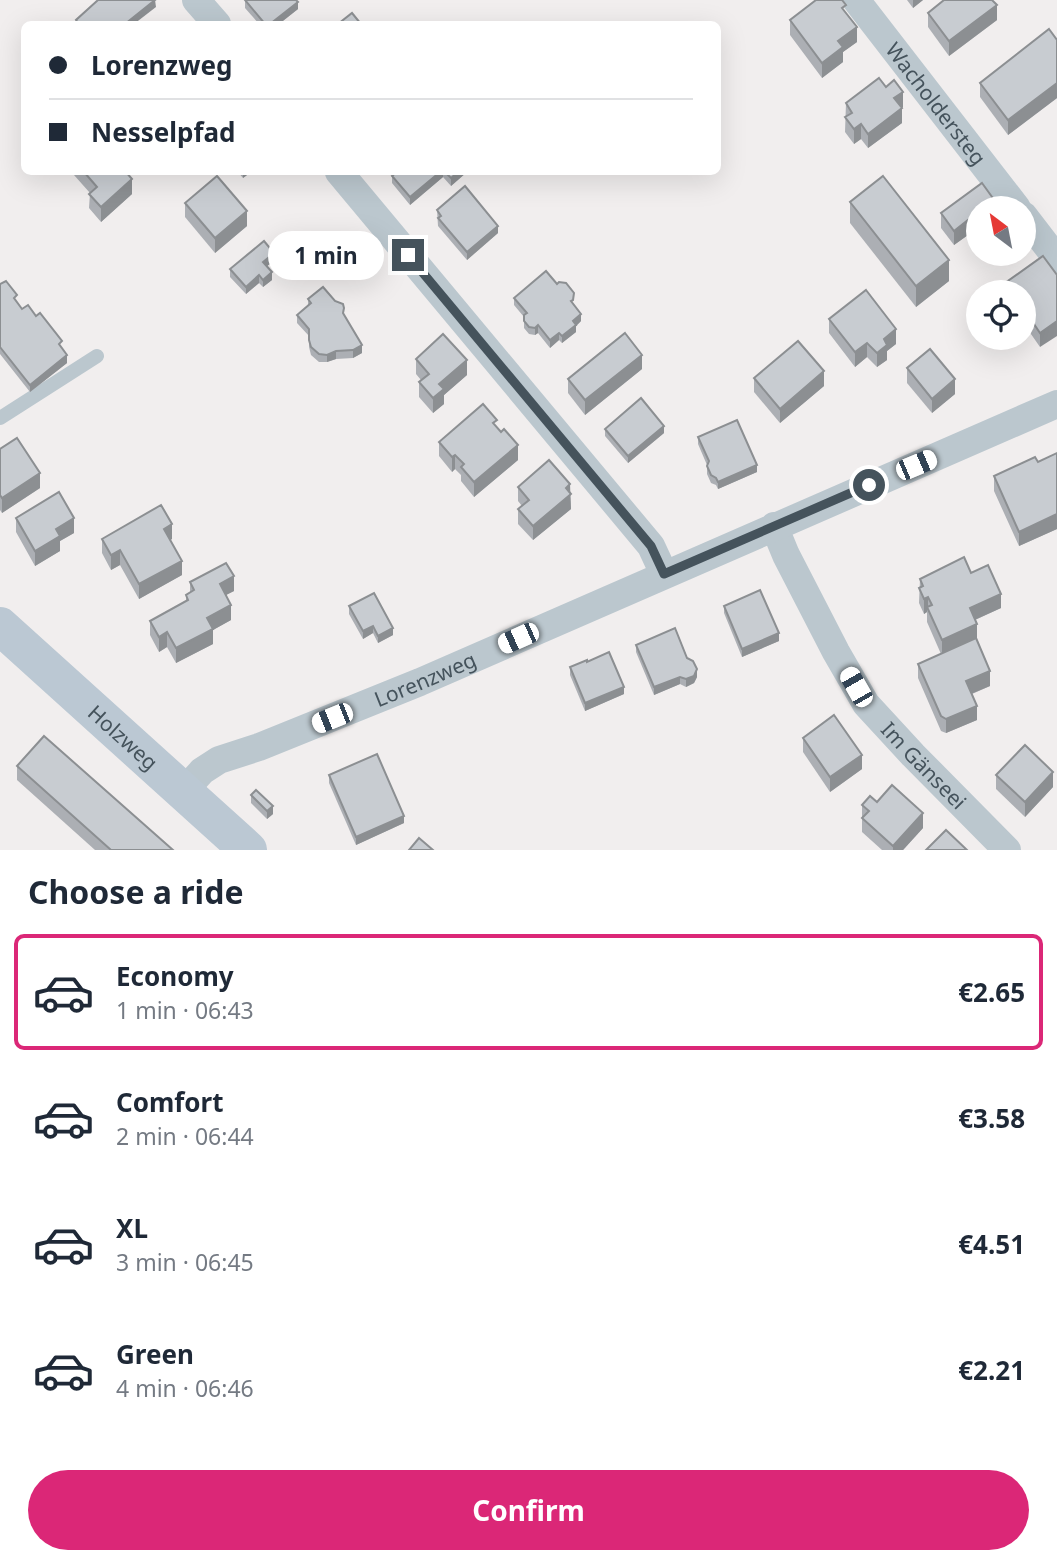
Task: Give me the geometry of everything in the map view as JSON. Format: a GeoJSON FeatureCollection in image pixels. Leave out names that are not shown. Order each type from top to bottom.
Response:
{"type":"FeatureCollection","features":[{"type":"Feature","properties":{"kind":"street"},"geometry":{"type":"LineString","coordinates":[[196,0],[214,21]]}},
{"type":"Feature","properties":{"kind":"street","name":"Wacholdersteg"},"geometry":{"type":"LineString","coordinates":[[856,0],[1008,196]]}},
{"type":"Feature","properties":{"kind":"street"},"geometry":{"type":"LineString","coordinates":[[342,175],[651,546],[664,574]]}},
{"type":"Feature","properties":{"kind":"street"},"geometry":{"type":"LineString","coordinates":[[1036,232],[1057,260]]}},
{"type":"Feature","properties":{"kind":"street","name":"Lorenzweg"},"geometry":{"type":"LineString","coordinates":[[183,792],[202,771],[219,760],[259,747],[420,682],[1057,404]]}},
{"type":"Feature","properties":{"kind":"street","name":"Im Gänseei"},"geometry":{"type":"LineString","coordinates":[[774,526],[836,652],[866,704],[1007,850]]}},
{"type":"Feature","properties":{"kind":"street","name":"Holzweg"},"geometry":{"type":"LineString","coordinates":[[0,626],[248,850]]}},
{"type":"Feature","properties":{"kind":"lane"},"geometry":{"type":"LineString","coordinates":[[0,418],[97,356]]}},
{"type":"Feature","properties":{"kind":"building"},"geometry":{"type":"Polygon","coordinates":[[[98,0],[155,0],[129,21],[76,20],[98,0]]]}},
{"type":"Feature","properties":{"kind":"building"},"geometry":{"type":"Polygon","coordinates":[[[245,0],[298,2],[274,21],[262,21],[245,0]]]}},
{"type":"Feature","properties":{"kind":"building"},"geometry":{"type":"Polygon","coordinates":[[[816,0],[842,0],[846,5],[842,8],[857,27],[838,41],[843,47],[822,63],[790,20],[816,0]]]}},
{"type":"Feature","properties":{"kind":"building"},"geometry":{"type":"Polygon","coordinates":[[[944,0],[992,0],[997,5],[949,41],[928,13],[944,0]]]}},
{"type":"Feature","properties":{"kind":"building"},"geometry":{"type":"Polygon","coordinates":[[[352,13],[359,21],[342,21],[352,13]]]}},
{"type":"Feature","properties":{"kind":"building"},"geometry":{"type":"Polygon","coordinates":[[[1049,29],[1057,40],[1057,83],[1008,120],[980,83],[1049,29]]]}},
{"type":"Feature","properties":{"kind":"building"},"geometry":{"type":"Polygon","coordinates":[[[879,78],[886,87],[894,80],[903,92],[894,98],[902,108],[868,134],[861,124],[854,129],[845,117],[852,113],[846,103],[879,78]]]}},
{"type":"Feature","properties":{"kind":"building"},"geometry":{"type":"Polygon","coordinates":[[[87,175],[129,175],[132,179],[101,207],[89,194],[97,187],[87,175]]]}},
{"type":"Feature","properties":{"kind":"building"},"geometry":{"type":"Polygon","coordinates":[[[393,175],[436,175],[410,197],[393,175]]]}},
{"type":"Feature","properties":{"kind":"building"},"geometry":{"type":"Polygon","coordinates":[[[217,176],[247,211],[215,238],[185,203],[217,176]]]}},
{"type":"Feature","properties":{"kind":"building"},"geometry":{"type":"Polygon","coordinates":[[[883,176],[949,260],[916,286],[850,202],[883,176]]]}},
{"type":"Feature","properties":{"kind":"building"},"geometry":{"type":"Polygon","coordinates":[[[982,183],[991,196],[966,196],[966,222],[954,231],[941,213],[982,183]]]}},
{"type":"Feature","properties":{"kind":"building"},"geometry":{"type":"Polygon","coordinates":[[[465,186],[498,226],[467,252],[438,218],[441,216],[437,210],[465,186]]]}},
{"type":"Feature","properties":{"kind":"building"},"geometry":{"type":"Polygon","coordinates":[[[264,241],[274,253],[263,262],[272,272],[263,280],[259,275],[246,287],[230,269],[264,241]]]}},
{"type":"Feature","properties":{"kind":"building"},"geometry":{"type":"Polygon","coordinates":[[[1043,256],[1057,275],[1057,321],[1040,333],[1036,327],[1036,280],[1009,280],[1029,266],[1036,266],[1036,261],[1043,256]]]}},
{"type":"Feature","properties":{"kind":"building"},"geometry":{"type":"Polygon","coordinates":[[[546,271],[557,284],[566,283],[574,293],[571,301],[581,314],[573,321],[576,325],[562,336],[559,333],[550,340],[538,325],[535,328],[529,327],[524,321],[524,315],[527,313],[514,298],[546,271]]]}},
{"type":"Feature","properties":{"kind":"building"},"geometry":{"type":"Polygon","coordinates":[[[6,281],[17,295],[14,298],[22,309],[28,305],[36,316],[40,313],[62,341],[59,344],[67,355],[30,385],[0,347],[0,284],[6,281]]]}},
{"type":"Feature","properties":{"kind":"building"},"geometry":{"type":"Polygon","coordinates":[[[323,287],[335,301],[343,304],[343,313],[362,345],[353,350],[336,351],[327,355],[319,354],[311,347],[309,329],[297,315],[311,303],[308,299],[323,287]]]}},
{"type":"Feature","properties":{"kind":"building"},"geometry":{"type":"Polygon","coordinates":[[[866,290],[896,329],[884,339],[887,345],[877,353],[867,343],[855,352],[829,319],[866,290]]]}},
{"type":"Feature","properties":{"kind":"building"},"geometry":{"type":"Polygon","coordinates":[[[625,333],[642,355],[585,400],[568,379],[625,333]]]}},
{"type":"Feature","properties":{"kind":"building"},"geometry":{"type":"Polygon","coordinates":[[[443,334],[467,360],[439,384],[444,389],[433,398],[419,382],[429,374],[416,359],[443,334]]]}},
{"type":"Feature","properties":{"kind":"building"},"geometry":{"type":"Polygon","coordinates":[[[798,341],[824,371],[780,409],[754,378],[798,341]]]}},
{"type":"Feature","properties":{"kind":"building"},"geometry":{"type":"Polygon","coordinates":[[[930,349],[955,379],[932,399],[907,368],[930,349]]]}},
{"type":"Feature","properties":{"kind":"building"},"geometry":{"type":"Polygon","coordinates":[[[641,398],[664,426],[628,456],[605,429],[641,398]]]}},
{"type":"Feature","properties":{"kind":"building"},"geometry":{"type":"Polygon","coordinates":[[[483,404],[497,420],[493,423],[501,432],[504,429],[518,445],[474,482],[461,467],[464,464],[455,455],[452,457],[439,442],[483,404]]]}},
{"type":"Feature","properties":{"kind":"building"},"geometry":{"type":"Polygon","coordinates":[[[737,420],[757,465],[718,482],[707,466],[709,461],[698,437],[737,420]]]}},
{"type":"Feature","properties":{"kind":"building"},"geometry":{"type":"Polygon","coordinates":[[[17,438],[40,473],[2,498],[0,449],[17,438]]]}},
{"type":"Feature","properties":{"kind":"building"},"geometry":{"type":"Polygon","coordinates":[[[1057,453],[1057,514],[1019,532],[994,476],[1035,457],[1038,462],[1057,453]]]}},
{"type":"Feature","properties":{"kind":"building"},"geometry":{"type":"Polygon","coordinates":[[[549,460],[570,484],[566,488],[571,494],[533,526],[518,509],[529,500],[518,487],[549,460]]]}},
{"type":"Feature","properties":{"kind":"building"},"geometry":{"type":"Polygon","coordinates":[[[59,492],[74,518],[56,529],[60,536],[35,551],[16,518],[59,492]]]}},
{"type":"Feature","properties":{"kind":"building"},"geometry":{"type":"Polygon","coordinates":[[[161,505],[172,524],[164,529],[182,561],[139,584],[120,550],[111,555],[102,539],[161,505]]]}},
{"type":"Feature","properties":{"kind":"building"},"geometry":{"type":"Polygon","coordinates":[[[964,557],[971,573],[988,565],[1001,594],[970,608],[977,624],[942,640],[927,607],[932,605],[928,597],[924,599],[919,588],[923,586],[920,579],[964,557]]]}},
{"type":"Feature","properties":{"kind":"building"},"geometry":{"type":"Polygon","coordinates":[[[226,563],[234,576],[220,584],[231,605],[207,618],[213,629],[176,648],[167,632],[159,637],[150,621],[188,600],[186,595],[194,590],[190,582],[226,563]]]}},
{"type":"Feature","properties":{"kind":"building"},"geometry":{"type":"Polygon","coordinates":[[[760,590],[779,633],[742,649],[724,606],[760,590]]]}},
{"type":"Feature","properties":{"kind":"building"},"geometry":{"type":"Polygon","coordinates":[[[374,593],[393,628],[378,636],[373,626],[363,631],[349,606],[374,593]]]}},
{"type":"Feature","properties":{"kind":"building"},"geometry":{"type":"Polygon","coordinates":[[[675,628],[687,658],[693,661],[697,669],[694,676],[686,679],[680,677],[654,687],[636,645],[675,628]]]}},
{"type":"Feature","properties":{"kind":"building"},"geometry":{"type":"Polygon","coordinates":[[[976,638],[990,671],[966,681],[977,706],[946,719],[941,716],[918,664],[976,638]]]}},
{"type":"Feature","properties":{"kind":"building"},"geometry":{"type":"Polygon","coordinates":[[[609,652],[624,687],[585,703],[570,667],[609,652]]]}},
{"type":"Feature","properties":{"kind":"building"},"geometry":{"type":"Polygon","coordinates":[[[834,715],[862,755],[830,777],[803,738],[834,715]]]}},
{"type":"Feature","properties":{"kind":"building"},"geometry":{"type":"Polygon","coordinates":[[[44,736],[173,850],[111,850],[17,766],[44,736]]]}},
{"type":"Feature","properties":{"kind":"building"},"geometry":{"type":"Polygon","coordinates":[[[1025,745],[1053,772],[1025,802],[996,775],[1025,745]]]}},
{"type":"Feature","properties":{"kind":"building"},"geometry":{"type":"Polygon","coordinates":[[[377,754],[404,816],[356,837],[329,775],[377,754]]]}},
{"type":"Feature","properties":{"kind":"building"},"geometry":{"type":"Polygon","coordinates":[[[892,785],[923,813],[893,846],[862,818],[869,811],[862,805],[870,796],[877,802],[892,785]]]}},
{"type":"Feature","properties":{"kind":"building"},"geometry":{"type":"Polygon","coordinates":[[[256,790],[273,806],[267,811],[251,795],[256,790]]]}},
{"type":"Feature","properties":{"kind":"building"},"geometry":{"type":"Polygon","coordinates":[[[946,830],[967,850],[926,850],[946,830]]]}},
{"type":"Feature","properties":{"kind":"building"},"geometry":{"type":"Polygon","coordinates":[[[419,838],[433,850],[409,850],[419,838]]]}},
{"type":"Feature","properties":{"kind":"route"},"geometry":{"type":"LineString","coordinates":[[408,255],[651,546],[664,574],[869,485]]}}]}
